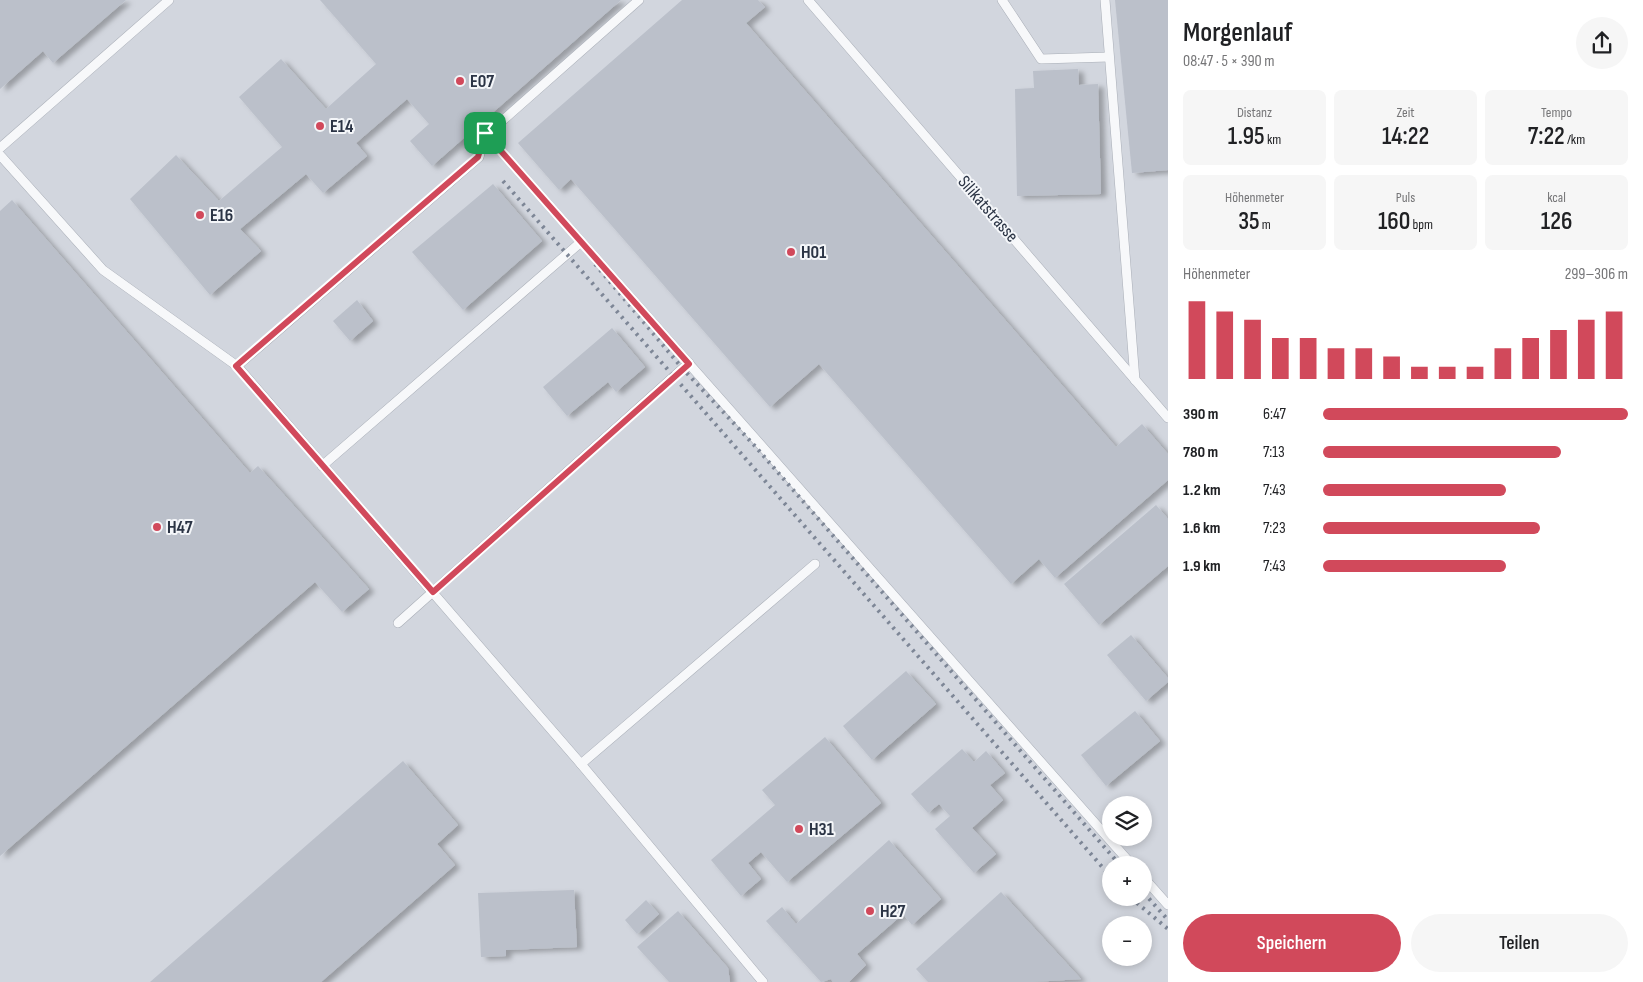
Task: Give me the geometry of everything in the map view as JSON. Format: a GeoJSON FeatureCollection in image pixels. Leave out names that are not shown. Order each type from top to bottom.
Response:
{"type":"FeatureCollection","features":[{"type":"Feature","properties":{"kind":"lane"},"geometry":{"type":"LineString","coordinates":[[0,148],[169,0]]}},
{"type":"Feature","properties":{"kind":"lane"},"geometry":{"type":"LineString","coordinates":[[236,366],[478,157],[485,133],[502,121],[639,0]]}},
{"type":"Feature","properties":{"kind":"lane","name":"Silikatstrasse"},"geometry":{"type":"LineString","coordinates":[[808,0],[1168,418]]}},
{"type":"Feature","properties":{"kind":"lane"},"geometry":{"type":"LineString","coordinates":[[1002,0],[1041,58],[1109,57]]}},
{"type":"Feature","properties":{"kind":"lane"},"geometry":{"type":"LineString","coordinates":[[1105,0],[1135,380]]}},
{"type":"Feature","properties":{"kind":"lane"},"geometry":{"type":"LineString","coordinates":[[485,133],[1124,856]]}},
{"type":"Feature","properties":{"kind":"lane"},"geometry":{"type":"LineString","coordinates":[[0,155],[103,270],[236,366],[581,764],[763,982]]}},
{"type":"Feature","properties":{"kind":"lane"},"geometry":{"type":"LineString","coordinates":[[322,466],[581,242]]}},
{"type":"Feature","properties":{"kind":"lane"},"geometry":{"type":"LineString","coordinates":[[398,623],[689,364]]}},
{"type":"Feature","properties":{"kind":"lane"},"geometry":{"type":"LineString","coordinates":[[581,764],[815,564]]}},
{"type":"Feature","properties":{"kind":"lane"},"geometry":{"type":"LineString","coordinates":[[1152,887],[1168,905]]}},
{"type":"Feature","properties":{"kind":"shaded area"},"geometry":{"type":"Polygon","coordinates":[[[0,0],[1168,0],[1168,982],[0,982],[0,0]]]}},
{"type":"Feature","properties":{"kind":"building"},"geometry":{"type":"Polygon","coordinates":[[[0,0],[126,0],[53,63],[43,51],[0,89],[0,0]]]}},
{"type":"Feature","properties":{"kind":"building"},"geometry":{"type":"Polygon","coordinates":[[[320,0],[621,0],[432,166],[410,141],[429,124],[407,99],[356,143],[367,156],[323,193],[306,174],[240,229],[261,251],[210,295],[130,199],[176,155],[219,201],[282,147],[239,97],[281,59],[326,109],[376,64],[320,0]]]}},
{"type":"Feature","properties":{"kind":"building","name":"H01"},"geometry":{"type":"Polygon","coordinates":[[[682,0],[758,0],[765,7],[746,23],[1116,447],[1142,424],[1168,454],[1168,480],[1055,578],[1039,559],[1011,584],[819,364],[770,407],[571,179],[559,190],[518,143],[682,0]]]}},
{"type":"Feature","properties":{"kind":"building"},"geometry":{"type":"Polygon","coordinates":[[[1115,0],[1168,0],[1168,170],[1132,173],[1115,0]]]}},
{"type":"Feature","properties":{"kind":"building"},"geometry":{"type":"Polygon","coordinates":[[[1078,69],[1079,85],[1098,84],[1101,194],[1017,196],[1015,89],[1034,88],[1033,71],[1078,69]]]}},
{"type":"Feature","properties":{"kind":"building"},"geometry":{"type":"Polygon","coordinates":[[[493,184],[542,241],[463,310],[412,252],[493,184]]]}},
{"type":"Feature","properties":{"kind":"building","name":"H47"},"geometry":{"type":"Polygon","coordinates":[[[12,200],[250,473],[258,466],[369,589],[342,612],[315,582],[0,856],[0,211],[12,200]]]}},
{"type":"Feature","properties":{"kind":"building"},"geometry":{"type":"Polygon","coordinates":[[[357,300],[373,321],[350,341],[333,321],[357,300]]]}},
{"type":"Feature","properties":{"kind":"building"},"geometry":{"type":"Polygon","coordinates":[[[612,328],[645,367],[616,392],[608,382],[567,416],[543,387],[612,328]]]}},
{"type":"Feature","properties":{"kind":"building"},"geometry":{"type":"Polygon","coordinates":[[[1156,505],[1168,519],[1168,566],[1099,625],[1064,584],[1156,505]]]}},
{"type":"Feature","properties":{"kind":"building"},"geometry":{"type":"Polygon","coordinates":[[[1131,635],[1168,678],[1168,682],[1146,701],[1107,655],[1131,635]]]}},
{"type":"Feature","properties":{"kind":"building"},"geometry":{"type":"Polygon","coordinates":[[[906,671],[936,704],[872,760],[843,726],[906,671]]]}},
{"type":"Feature","properties":{"kind":"building"},"geometry":{"type":"Polygon","coordinates":[[[1135,711],[1160,741],[1106,786],[1081,755],[1135,711]]]}},
{"type":"Feature","properties":{"kind":"building","name":"H31"},"geometry":{"type":"Polygon","coordinates":[[[825,737],[881,803],[787,882],[761,852],[748,863],[761,879],[741,896],[711,860],[775,805],[762,790],[825,737]]]}},
{"type":"Feature","properties":{"kind":"building"},"geometry":{"type":"Polygon","coordinates":[[[962,749],[974,762],[986,751],[1005,773],[990,785],[1003,800],[972,828],[996,854],[974,873],[935,829],[950,816],[939,804],[928,813],[911,794],[962,749]]]}},
{"type":"Feature","properties":{"kind":"building"},"geometry":{"type":"Polygon","coordinates":[[[403,761],[458,825],[437,844],[455,865],[321,982],[150,982],[403,761]]]}},
{"type":"Feature","properties":{"kind":"building","name":"H27"},"geometry":{"type":"Polygon","coordinates":[[[889,840],[941,899],[912,925],[903,914],[857,954],[866,965],[849,982],[833,982],[831,979],[821,982],[766,921],[782,907],[796,924],[889,840]]]}},
{"type":"Feature","properties":{"kind":"building"},"geometry":{"type":"Polygon","coordinates":[[[574,890],[577,947],[506,950],[506,956],[481,957],[478,893],[574,890]]]}},
{"type":"Feature","properties":{"kind":"building"},"geometry":{"type":"Polygon","coordinates":[[[1001,892],[1081,979],[1033,982],[928,982],[916,969],[1001,892]]]}},
{"type":"Feature","properties":{"kind":"building"},"geometry":{"type":"Polygon","coordinates":[[[646,900],[659,914],[637,934],[625,920],[646,900]]]}},
{"type":"Feature","properties":{"kind":"building"},"geometry":{"type":"Polygon","coordinates":[[[678,911],[728,968],[730,982],[669,982],[637,947],[678,911]]]}},
{"type":"Feature","properties":{"kind":"railway"},"geometry":{"type":"LineString","coordinates":[[503,181],[1102,867]]}},
{"type":"Feature","properties":{"kind":"railway"},"geometry":{"type":"LineString","coordinates":[[595,264],[683,369],[754,445],[1112,856]]}},
{"type":"Feature","properties":{"kind":"railway"},"geometry":{"type":"LineString","coordinates":[[1152,902],[1168,920]]}},
{"type":"Feature","properties":{"kind":"railway"},"geometry":{"type":"LineString","coordinates":[[1141,906],[1168,929]]}},
{"type":"Feature","properties":{"kind":"place","name":"E07"},"geometry":{"type":"Point","coordinates":[460,81]}},
{"type":"Feature","properties":{"kind":"place","name":"E14"},"geometry":{"type":"Point","coordinates":[320,126]}},
{"type":"Feature","properties":{"kind":"place","name":"E16"},"geometry":{"type":"Point","coordinates":[200,215]}},
{"type":"Feature","properties":{"kind":"place","name":"H01"},"geometry":{"type":"Point","coordinates":[791,252]}},
{"type":"Feature","properties":{"kind":"place","name":"H47"},"geometry":{"type":"Point","coordinates":[157,527]}},
{"type":"Feature","properties":{"kind":"place","name":"H31"},"geometry":{"type":"Point","coordinates":[799,829]}},
{"type":"Feature","properties":{"kind":"place","name":"H27"},"geometry":{"type":"Point","coordinates":[870,911]}},
{"type":"Feature","properties":{"kind":"route"},"geometry":{"type":"LineString","coordinates":[[485,133],[689,364],[433,592],[236,366],[478,157],[485,133]]}}]}
